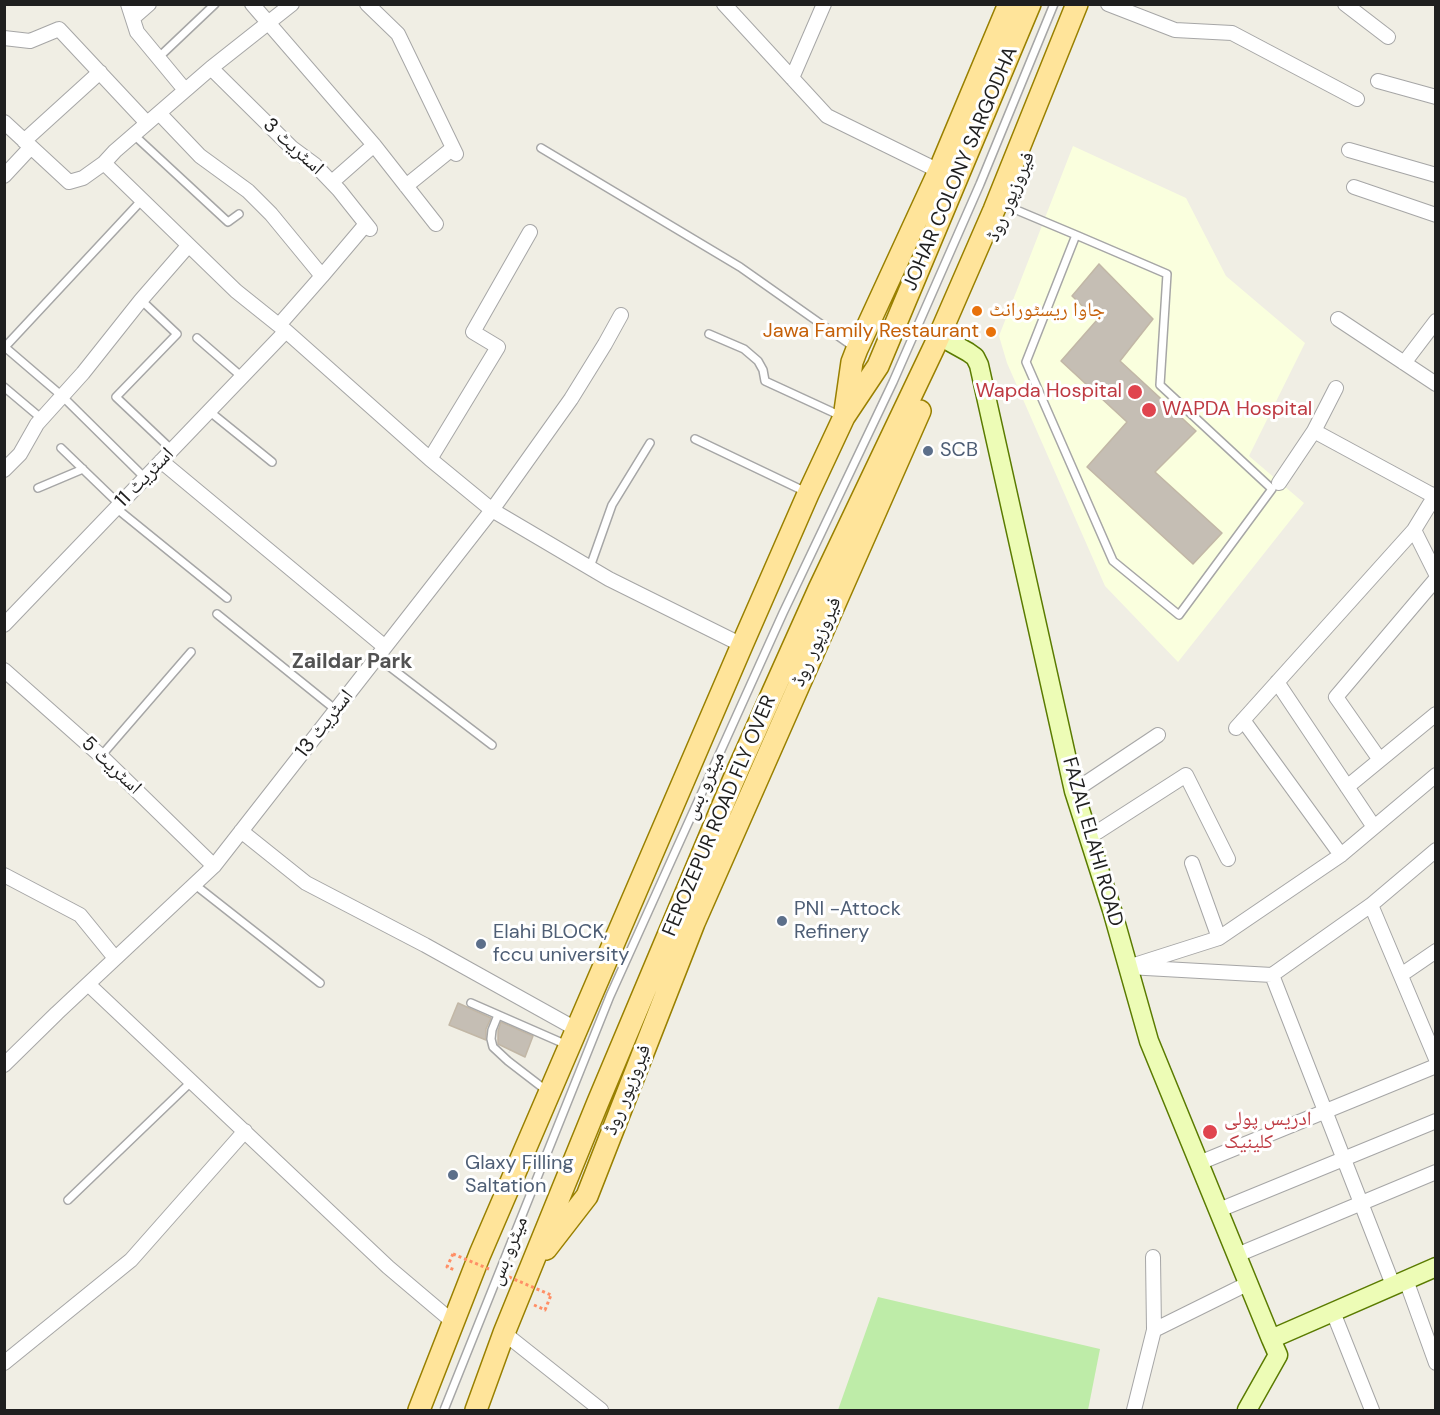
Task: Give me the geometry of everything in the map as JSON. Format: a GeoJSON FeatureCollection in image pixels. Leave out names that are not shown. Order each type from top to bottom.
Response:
{"type":"FeatureCollection","features":[{"type":"Feature","properties":{"kind":"main road"},"geometry":{"type":"LineString","coordinates":[[419,1410],[453,1322],[549,1093],[742,645],[844,417],[852,362],[857,349],[939,171],[1010,4]]}},
{"type":"Feature","properties":{"kind":"main road","name":"JOHAR COLONY SARGODHA"},"geometry":{"type":"LineString","coordinates":[[844,417],[878,366],[1030,4]]}},
{"type":"Feature","properties":{"kind":"main road","name":"FEROZEPUR ROAD FLY OVER"},"geometry":{"type":"LineString","coordinates":[[598,1102],[733,781],[819,589],[941,330],[998,199],[1077,4]]}},
{"type":"Feature","properties":{"kind":"main road","name":"فیروزپور روڈ"},"geometry":{"type":"LineString","coordinates":[[529,1271],[586,1196],[699,912],[950,342],[1092,4]]}},
{"type":"Feature","properties":{"kind":"main road","name":"فیروزپور روڈ"},"geometry":{"type":"LineString","coordinates":[[476,1410],[504,1333],[598,1102]]}},
{"type":"Feature","properties":{"kind":"street"},"geometry":{"type":"LineString","coordinates":[[128,4],[137,32],[185,90]]}},
{"type":"Feature","properties":{"kind":"street"},"geometry":{"type":"LineString","coordinates":[[133,18],[149,4]]}},
{"type":"Feature","properties":{"kind":"street"},"geometry":{"type":"LineString","coordinates":[[252,4],[374,145],[436,224]]}},
{"type":"Feature","properties":{"kind":"street"},"geometry":{"type":"LineString","coordinates":[[4,122],[69,182],[82,178],[104,163],[211,68],[292,4]]}},
{"type":"Feature","properties":{"kind":"street"},"geometry":{"type":"LineString","coordinates":[[367,4],[398,34],[454,151],[406,186]]}},
{"type":"Feature","properties":{"kind":"street"},"geometry":{"type":"LineString","coordinates":[[724,4],[827,116],[939,171]]}},
{"type":"Feature","properties":{"kind":"street"},"geometry":{"type":"LineString","coordinates":[[792,78],[824,4]]}},
{"type":"Feature","properties":{"kind":"street"},"geometry":{"type":"LineString","coordinates":[[1107,4],[1175,30],[1232,33],[1357,99]]}},
{"type":"Feature","properties":{"kind":"street"},"geometry":{"type":"LineString","coordinates":[[1345,4],[1388,37]]}},
{"type":"Feature","properties":{"kind":"street"},"geometry":{"type":"LineString","coordinates":[[4,39],[30,41],[59,29],[147,123]]}},
{"type":"Feature","properties":{"kind":"street","name":"اسٹریٹ 3"},"geometry":{"type":"LineString","coordinates":[[211,68],[266,124],[332,182],[368,226]]}},
{"type":"Feature","properties":{"kind":"street"},"geometry":{"type":"LineString","coordinates":[[4,176],[28,144],[100,72]]}},
{"type":"Feature","properties":{"kind":"street"},"geometry":{"type":"LineString","coordinates":[[1378,81],[1436,98]]}},
{"type":"Feature","properties":{"kind":"street"},"geometry":{"type":"LineString","coordinates":[[159,113],[200,156],[248,190],[322,276]]}},
{"type":"Feature","properties":{"kind":"street"},"geometry":{"type":"LineString","coordinates":[[332,182],[374,145]]}},
{"type":"Feature","properties":{"kind":"street"},"geometry":{"type":"LineString","coordinates":[[1349,150],[1436,175]]}},
{"type":"Feature","properties":{"kind":"street"},"geometry":{"type":"LineString","coordinates":[[104,163],[236,291],[492,510],[609,579],[742,645]]}},
{"type":"Feature","properties":{"kind":"street"},"geometry":{"type":"LineString","coordinates":[[1354,187],[1436,215]]}},
{"type":"Feature","properties":{"kind":"street","name":"اسٹریٹ 11"},"geometry":{"type":"LineString","coordinates":[[4,626],[242,377],[322,276],[368,226]]}},
{"type":"Feature","properties":{"kind":"street"},"geometry":{"type":"LineString","coordinates":[[430,459],[498,347],[473,332],[530,232]]}},
{"type":"Feature","properties":{"kind":"street"},"geometry":{"type":"LineString","coordinates":[[4,470],[20,454],[42,419],[188,246]]}},
{"type":"Feature","properties":{"kind":"street","name":"اسٹریٹ 13"},"geometry":{"type":"LineString","coordinates":[[4,1065],[214,866],[492,510],[571,399],[621,315]]}},
{"type":"Feature","properties":{"kind":"street"},"geometry":{"type":"LineString","coordinates":[[1338,319],[1436,384]]}},
{"type":"Feature","properties":{"kind":"street"},"geometry":{"type":"LineString","coordinates":[[1404,363],[1436,321]]}},
{"type":"Feature","properties":{"kind":"street","name":"FAZAL ELAHI ROAD"},"geometry":{"type":"LineString","coordinates":[[950,342],[975,357],[979,365],[1074,792],[1149,1041],[1278,1355],[1247,1410]]}},
{"type":"Feature","properties":{"kind":"street"},"geometry":{"type":"LineString","coordinates":[[1279,483],[1314,431],[1336,388]]}},
{"type":"Feature","properties":{"kind":"street"},"geometry":{"type":"LineString","coordinates":[[1314,431],[1435,495],[1414,530],[1239,724],[1341,855]]}},
{"type":"Feature","properties":{"kind":"street"},"geometry":{"type":"LineString","coordinates":[[160,461],[381,652]]}},
{"type":"Feature","properties":{"kind":"street"},"geometry":{"type":"LineString","coordinates":[[1414,530],[1436,574]]}},
{"type":"Feature","properties":{"kind":"street"},"geometry":{"type":"LineString","coordinates":[[1380,760],[1336,697],[1436,579]]}},
{"type":"Feature","properties":{"kind":"street","name":"اسٹریٹ 5"},"geometry":{"type":"LineString","coordinates":[[4,670],[102,756],[214,866]]}},
{"type":"Feature","properties":{"kind":"street"},"geometry":{"type":"LineString","coordinates":[[1277,682],[1374,827]]}},
{"type":"Feature","properties":{"kind":"street"},"geometry":{"type":"LineString","coordinates":[[1347,787],[1436,714]]}},
{"type":"Feature","properties":{"kind":"street"},"geometry":{"type":"LineString","coordinates":[[1074,792],[1158,735]]}},
{"type":"Feature","properties":{"kind":"street"},"geometry":{"type":"LineString","coordinates":[[1088,838],[1186,775],[1228,859]]}},
{"type":"Feature","properties":{"kind":"street"},"geometry":{"type":"LineString","coordinates":[[1128,968],[1219,938],[1341,855],[1436,775]]}},
{"type":"Feature","properties":{"kind":"street"},"geometry":{"type":"LineString","coordinates":[[241,831],[306,883],[425,945],[573,1038]]}},
{"type":"Feature","properties":{"kind":"street"},"geometry":{"type":"LineString","coordinates":[[1128,968],[1272,975],[1371,905],[1436,850]]}},
{"type":"Feature","properties":{"kind":"street"},"geometry":{"type":"LineString","coordinates":[[1192,863],[1219,938]]}},
{"type":"Feature","properties":{"kind":"street"},"geometry":{"type":"LineString","coordinates":[[4,875],[80,915],[115,958]]}},
{"type":"Feature","properties":{"kind":"street"},"geometry":{"type":"LineString","coordinates":[[1371,905],[1436,1059]]}},
{"type":"Feature","properties":{"kind":"street"},"geometry":{"type":"LineString","coordinates":[[1401,975],[1436,951]]}},
{"type":"Feature","properties":{"kind":"street"},"geometry":{"type":"LineString","coordinates":[[1272,975],[1361,1202],[1436,1363]]}},
{"type":"Feature","properties":{"kind":"street"},"geometry":{"type":"LineString","coordinates":[[88,984],[388,1268],[453,1322]]}},
{"type":"Feature","properties":{"kind":"street"},"geometry":{"type":"LineString","coordinates":[[1199,1163],[1436,1066]]}},
{"type":"Feature","properties":{"kind":"street"},"geometry":{"type":"LineString","coordinates":[[1219,1210],[1436,1120]]}},
{"type":"Feature","properties":{"kind":"street"},"geometry":{"type":"LineString","coordinates":[[4,1363],[131,1260],[245,1131]]}},
{"type":"Feature","properties":{"kind":"street"},"geometry":{"type":"LineString","coordinates":[[1237,1255],[1436,1172]]}},
{"type":"Feature","properties":{"kind":"street"},"geometry":{"type":"LineString","coordinates":[[1134,1410],[1154,1329],[1153,1257]]}},
{"type":"Feature","properties":{"kind":"street"},"geometry":{"type":"LineString","coordinates":[[1271,1339],[1436,1267]]}},
{"type":"Feature","properties":{"kind":"street"},"geometry":{"type":"LineString","coordinates":[[1154,1329],[1249,1283]]}},
{"type":"Feature","properties":{"kind":"street"},"geometry":{"type":"LineString","coordinates":[[1333,1312],[1372,1410]]}},
{"type":"Feature","properties":{"kind":"street"},"geometry":{"type":"LineString","coordinates":[[504,1333],[601,1410]]}},
{"type":"Feature","properties":{"kind":"lane"},"geometry":{"type":"LineString","coordinates":[[158,58],[215,4]]}},
{"type":"Feature","properties":{"kind":"lane","name":"میٹرو بس"},"geometry":{"type":"LineString","coordinates":[[444,1410],[610,996],[788,603],[893,382],[980,184],[1054,4]]}},
{"type":"Feature","properties":{"kind":"lane"},"geometry":{"type":"LineString","coordinates":[[134,135],[228,222],[239,214]]}},
{"type":"Feature","properties":{"kind":"lane"},"geometry":{"type":"LineString","coordinates":[[541,148],[740,267],[857,349]]}},
{"type":"Feature","properties":{"kind":"lane"},"geometry":{"type":"LineString","coordinates":[[141,201],[5,348],[62,396],[145,478]]}},
{"type":"Feature","properties":{"kind":"lane"},"geometry":{"type":"LineString","coordinates":[[1007,206],[1076,235],[1167,274],[1160,385],[1272,489],[1179,615],[1113,561],[1026,362],[1076,235]]}},
{"type":"Feature","properties":{"kind":"lane"},"geometry":{"type":"LineString","coordinates":[[141,300],[177,334],[116,397],[172,450]]}},
{"type":"Feature","properties":{"kind":"lane"},"geometry":{"type":"LineString","coordinates":[[709,334],[744,349],[758,361],[764,370],[765,381],[844,417]]}},
{"type":"Feature","properties":{"kind":"lane"},"geometry":{"type":"LineString","coordinates":[[197,338],[242,377]]}},
{"type":"Feature","properties":{"kind":"lane"},"geometry":{"type":"LineString","coordinates":[[4,387],[42,419]]}},
{"type":"Feature","properties":{"kind":"lane"},"geometry":{"type":"LineString","coordinates":[[209,411],[272,462]]}},
{"type":"Feature","properties":{"kind":"lane"},"geometry":{"type":"LineString","coordinates":[[694,440],[808,494]]}},
{"type":"Feature","properties":{"kind":"lane"},"geometry":{"type":"LineString","coordinates":[[590,567],[612,505],[650,442]]}},
{"type":"Feature","properties":{"kind":"lane"},"geometry":{"type":"LineString","coordinates":[[61,448],[117,506],[227,598]]}},
{"type":"Feature","properties":{"kind":"lane"},"geometry":{"type":"LineString","coordinates":[[38,488],[82,469]]}},
{"type":"Feature","properties":{"kind":"lane"},"geometry":{"type":"LineString","coordinates":[[217,614],[336,710]]}},
{"type":"Feature","properties":{"kind":"lane"},"geometry":{"type":"LineString","coordinates":[[102,756],[191,652]]}},
{"type":"Feature","properties":{"kind":"lane"},"geometry":{"type":"LineString","coordinates":[[381,652],[492,745]]}},
{"type":"Feature","properties":{"kind":"lane"},"geometry":{"type":"LineString","coordinates":[[194,884],[320,983]]}},
{"type":"Feature","properties":{"kind":"lane"},"geometry":{"type":"LineString","coordinates":[[471,1003],[498,1015],[573,1038]]}},
{"type":"Feature","properties":{"kind":"lane"},"geometry":{"type":"LineString","coordinates":[[498,1015],[492,1030],[491,1039],[494,1047],[549,1093]]}},
{"type":"Feature","properties":{"kind":"lane"},"geometry":{"type":"LineString","coordinates":[[68,1200],[192,1081]]}},
{"type":"Feature","properties":{"kind":"path"},"geometry":{"type":"LineString","coordinates":[[447,1267],[453,1254]]}},
{"type":"Feature","properties":{"kind":"path"},"geometry":{"type":"LineString","coordinates":[[545,1310],[551,1295]]}},
{"type":"Feature","properties":{"kind":"shaded area","name":"WAPDA Hospital"},"geometry":{"type":"Polygon","coordinates":[[[1073,146],[1186,198],[1226,276],[1305,343],[1249,456],[1304,503],[1178,662],[1105,586],[1007,363],[999,336],[1073,146]]]}},
{"type":"Feature","properties":{"kind":"green space"},"geometry":{"type":"Polygon","coordinates":[[[878,1297],[1100,1349],[1088,1410],[838,1410],[878,1297]]]}},
{"type":"Feature","properties":{"kind":"building"},"geometry":{"type":"Polygon","coordinates":[[[1099,264],[1153,319],[1120,361],[1196,431],[1155,472],[1222,533],[1193,564],[1087,467],[1127,422],[1061,361],[1097,320],[1072,296],[1099,264]]]}},
{"type":"Feature","properties":{"kind":"building"},"geometry":{"type":"Polygon","coordinates":[[[458,1003],[491,1018],[486,1029],[486,1040],[449,1025],[458,1003]]]}},
{"type":"Feature","properties":{"kind":"building"},"geometry":{"type":"Polygon","coordinates":[[[501,1022],[533,1036],[525,1057],[498,1044],[501,1022]]]}},
{"type":"Feature","properties":{"kind":"place","name":"جاوا ریسٹورانٹ"},"geometry":{"type":"Point","coordinates":[977,311]}},
{"type":"Feature","properties":{"kind":"place","name":"Jawa Family Restaurant"},"geometry":{"type":"Point","coordinates":[991,332]}},
{"type":"Feature","properties":{"kind":"place","name":"Wapda Hospital"},"geometry":{"type":"Point","coordinates":[1135,392]}},
{"type":"Feature","properties":{"kind":"place","name":"WAPDA Hospital"},"geometry":{"type":"Point","coordinates":[1149,410]}},
{"type":"Feature","properties":{"kind":"place","name":"SCB"},"geometry":{"type":"Point","coordinates":[928,451]}},
{"type":"Feature","properties":{"kind":"place","name":"PNI -Attock Refinery"},"geometry":{"type":"Point","coordinates":[782,921]}},
{"type":"Feature","properties":{"kind":"place","name":"Elahi BLOCK, fccu university"},"geometry":{"type":"Point","coordinates":[481,944]}},
{"type":"Feature","properties":{"kind":"place","name":"ادریس پولی کلینیک"},"geometry":{"type":"Point","coordinates":[1210,1132]}},
{"type":"Feature","properties":{"kind":"place","name":"Glaxy Filling Saltation"},"geometry":{"type":"Point","coordinates":[453,1175]}},
{"type":"Feature","properties":{"kind":"district","name":"Zaildar Park"},"geometry":{"type":"Point","coordinates":[352,662]}}]}
